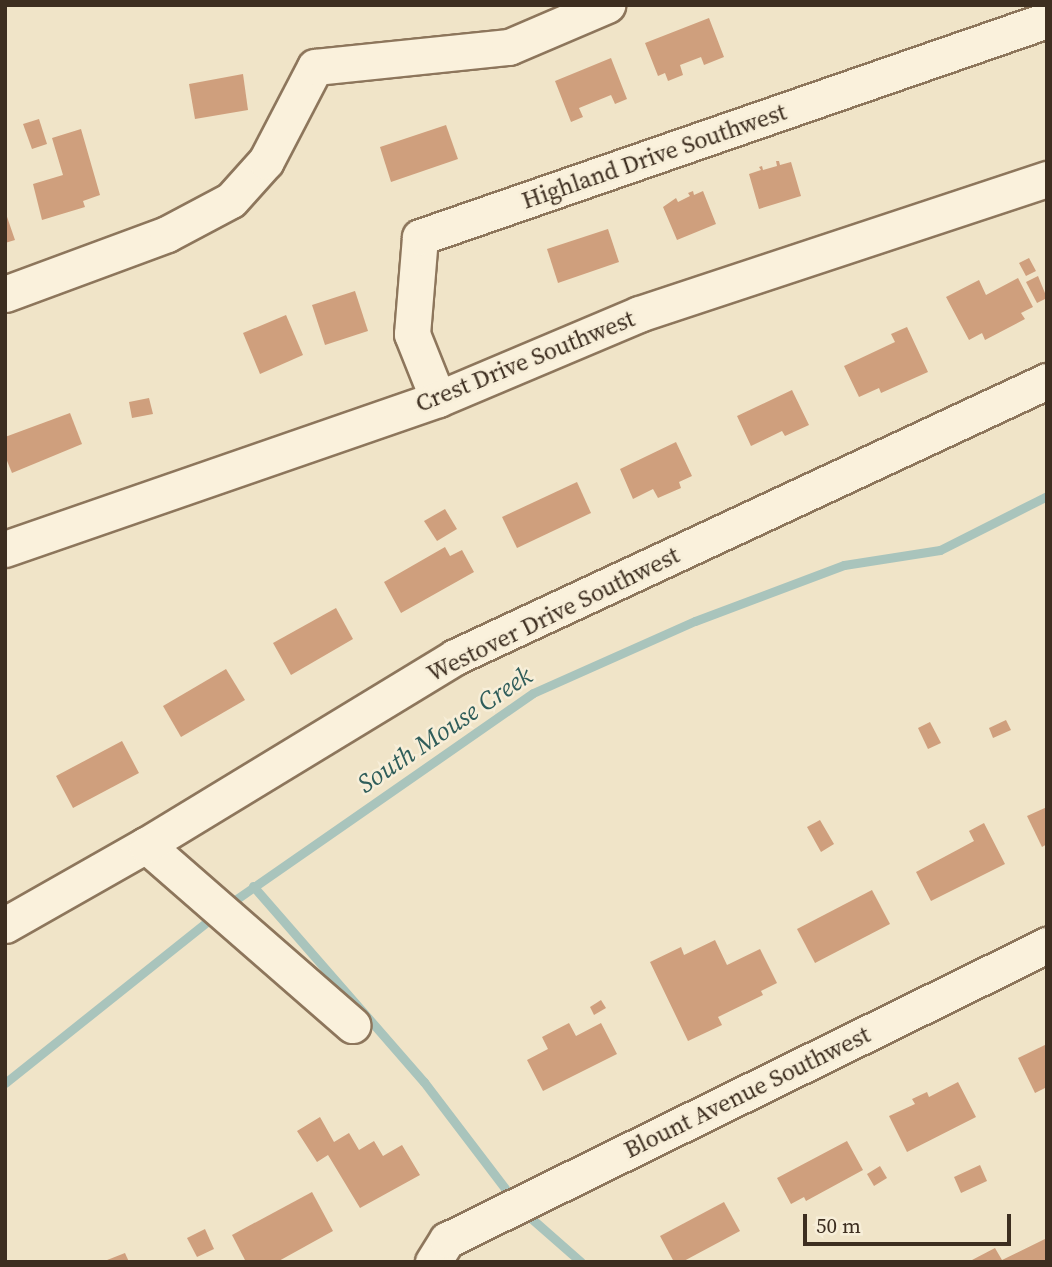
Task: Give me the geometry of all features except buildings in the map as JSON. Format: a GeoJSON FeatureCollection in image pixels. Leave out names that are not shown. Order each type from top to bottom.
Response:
{"type":"FeatureCollection","features":[{"type":"Feature","properties":{"kind":"street"},"geometry":{"type":"LineString","coordinates":[[5,294],[167,234],[231,200],[266,161],[315,67],[509,47],[607,5]]}},
{"type":"Feature","properties":{"kind":"street","name":"Highland Drive Southwest"},"geometry":{"type":"LineString","coordinates":[[438,399],[412,334],[420,237],[1047,20]]}},
{"type":"Feature","properties":{"kind":"street","name":"Crest Drive Southwest"},"geometry":{"type":"LineString","coordinates":[[5,550],[438,399],[639,314],[1047,179]]}},
{"type":"Feature","properties":{"kind":"street","name":"Westover Drive Southwest"},"geometry":{"type":"LineString","coordinates":[[5,925],[146,845],[455,657],[1047,381]]}},
{"type":"Feature","properties":{"kind":"street"},"geometry":{"type":"LineString","coordinates":[[146,845],[352,1025]]}},
{"type":"Feature","properties":{"kind":"street","name":"Blount Avenue Southwest"},"geometry":{"type":"LineString","coordinates":[[440,1251],[1047,945]]}},
{"type":"Feature","properties":{"kind":"waterway","name":"South Mouse Creek"},"geometry":{"type":"LineString","coordinates":[[228,905],[533,693],[695,621],[844,565],[940,550],[1047,496]]}},
{"type":"Feature","properties":{"kind":"waterway"},"geometry":{"type":"LineString","coordinates":[[253,886],[424,1082],[513,1199]]}},
{"type":"Feature","properties":{"kind":"waterway","name":"South Mouse Creek"},"geometry":{"type":"LineString","coordinates":[[5,1083],[217,914]]}},
{"type":"Feature","properties":{"kind":"waterway"},"geometry":{"type":"LineString","coordinates":[[524,1212],[581,1262]]}}]}
